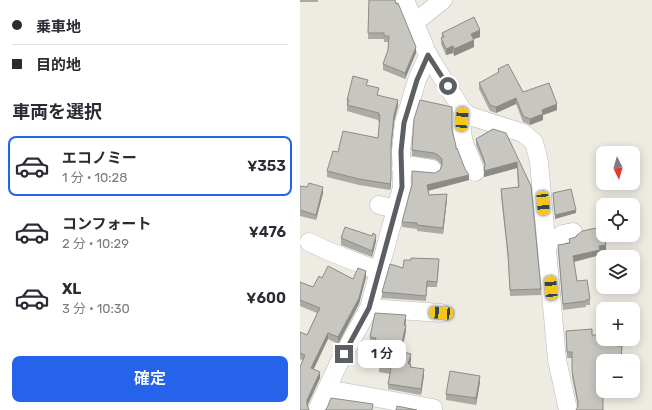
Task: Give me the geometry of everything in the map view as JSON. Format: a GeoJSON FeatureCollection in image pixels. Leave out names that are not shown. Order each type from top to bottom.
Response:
{"type":"FeatureCollection","features":[{"type":"Feature","properties":{"kind":"street"},"geometry":{"type":"LineString","coordinates":[[405,0],[428,55],[463,111],[470,116],[523,133],[534,142],[539,162],[557,360],[568,410]]}},
{"type":"Feature","properties":{"kind":"street"},"geometry":{"type":"LineString","coordinates":[[414,23],[443,0]]}},
{"type":"Feature","properties":{"kind":"street"},"geometry":{"type":"LineString","coordinates":[[317,410],[338,365],[369,308],[380,271],[388,207],[402,187],[401,151],[404,123],[417,80],[428,55]]}},
{"type":"Feature","properties":{"kind":"street"},"geometry":{"type":"LineString","coordinates":[[463,111],[462,127],[464,143],[471,158],[475,172]]}},
{"type":"Feature","properties":{"kind":"street"},"geometry":{"type":"LineString","coordinates":[[401,168],[413,166],[432,169]]}},
{"type":"Feature","properties":{"kind":"street"},"geometry":{"type":"LineString","coordinates":[[547,245],[563,234],[573,232]]}},
{"type":"Feature","properties":{"kind":"street"},"geometry":{"type":"LineString","coordinates":[[309,242],[380,271]]}},
{"type":"Feature","properties":{"kind":"street"},"geometry":{"type":"LineString","coordinates":[[369,308],[441,313]]}},
{"type":"Feature","properties":{"kind":"street"},"geometry":{"type":"LineString","coordinates":[[327,389],[433,408]]}},
{"type":"Feature","properties":{"kind":"building"},"geometry":{"type":"Polygon","coordinates":[[[369,0],[395,0],[396,4],[398,3],[416,47],[405,73],[383,64],[388,50],[389,36],[384,36],[384,33],[368,33],[369,0]]]}},
{"type":"Feature","properties":{"kind":"building"},"geometry":{"type":"Polygon","coordinates":[[[474,17],[480,30],[471,34],[474,40],[454,49],[453,46],[446,49],[441,38],[444,37],[442,33],[474,17]]]}},
{"type":"Feature","properties":{"kind":"building"},"geometry":{"type":"Polygon","coordinates":[[[508,64],[523,92],[549,83],[557,104],[542,110],[543,114],[530,119],[523,116],[516,98],[496,107],[490,105],[479,83],[499,72],[498,69],[508,64]]]}},
{"type":"Feature","properties":{"kind":"building"},"geometry":{"type":"Polygon","coordinates":[[[353,76],[368,80],[366,85],[379,88],[377,95],[398,100],[394,115],[391,144],[390,184],[359,179],[327,171],[333,151],[338,152],[343,131],[378,138],[379,113],[347,105],[353,76]]]}},
{"type":"Feature","properties":{"kind":"building"},"geometry":{"type":"Polygon","coordinates":[[[420,100],[452,107],[452,130],[456,149],[457,148],[465,169],[469,175],[427,185],[429,195],[447,194],[443,228],[402,222],[412,184],[412,171],[435,173],[440,170],[442,165],[442,159],[434,153],[412,150],[414,119],[420,100]]]}},
{"type":"Feature","properties":{"kind":"building"},"geometry":{"type":"Polygon","coordinates":[[[493,129],[506,133],[531,186],[541,289],[510,290],[508,254],[501,189],[519,187],[517,162],[484,171],[484,160],[476,139],[493,129]]]}},
{"type":"Feature","properties":{"kind":"building"},"geometry":{"type":"Polygon","coordinates":[[[309,183],[323,187],[316,215],[300,210],[300,186],[307,187],[309,183]]]}},
{"type":"Feature","properties":{"kind":"building"},"geometry":{"type":"Polygon","coordinates":[[[571,189],[576,210],[555,215],[553,193],[571,189]]]}},
{"type":"Feature","properties":{"kind":"building"},"geometry":{"type":"Polygon","coordinates":[[[345,227],[372,236],[373,233],[376,235],[372,251],[341,238],[345,227]]]}},
{"type":"Feature","properties":{"kind":"building"},"geometry":{"type":"Polygon","coordinates":[[[596,228],[596,242],[605,242],[606,245],[599,246],[600,250],[573,256],[577,281],[587,280],[590,299],[586,301],[563,304],[558,245],[570,243],[569,239],[576,237],[582,231],[596,228]]]}},
{"type":"Feature","properties":{"kind":"building"},"geometry":{"type":"Polygon","coordinates":[[[411,258],[439,259],[437,282],[427,281],[426,296],[382,292],[390,264],[403,268],[404,260],[411,260],[411,258]]]}},
{"type":"Feature","properties":{"kind":"building"},"geometry":{"type":"Polygon","coordinates":[[[328,266],[353,279],[358,268],[366,271],[359,298],[338,337],[328,333],[311,368],[320,372],[307,400],[309,410],[300,410],[300,367],[305,355],[300,353],[300,332],[307,335],[320,308],[300,300],[300,282],[313,287],[319,276],[322,278],[328,266]]]}},
{"type":"Feature","properties":{"kind":"building"},"geometry":{"type":"Polygon","coordinates":[[[375,313],[406,315],[404,325],[406,325],[400,351],[411,354],[408,364],[411,364],[410,367],[424,369],[421,389],[388,384],[391,368],[379,367],[380,362],[372,361],[376,338],[370,337],[375,313]]]}},
{"type":"Feature","properties":{"kind":"building"},"geometry":{"type":"Polygon","coordinates":[[[592,329],[592,335],[596,335],[596,346],[622,346],[621,354],[596,354],[596,398],[603,398],[603,410],[576,410],[578,407],[578,402],[572,371],[572,352],[567,352],[566,331],[592,329]]]}},
{"type":"Feature","properties":{"kind":"building"},"geometry":{"type":"Polygon","coordinates":[[[450,371],[480,376],[476,398],[446,394],[450,371]]]}},
{"type":"Feature","properties":{"kind":"building"},"geometry":{"type":"Polygon","coordinates":[[[331,398],[373,404],[372,410],[325,410],[331,398]]]}},
{"type":"Feature","properties":{"kind":"building"},"geometry":{"type":"Polygon","coordinates":[[[397,406],[417,410],[396,410],[397,406]]]}},
{"type":"Feature","properties":{"kind":"route"},"geometry":{"type":"LineString","coordinates":[[344,354],[369,308],[402,187],[401,151],[404,123],[417,80],[428,55],[448,86]]}}]}
